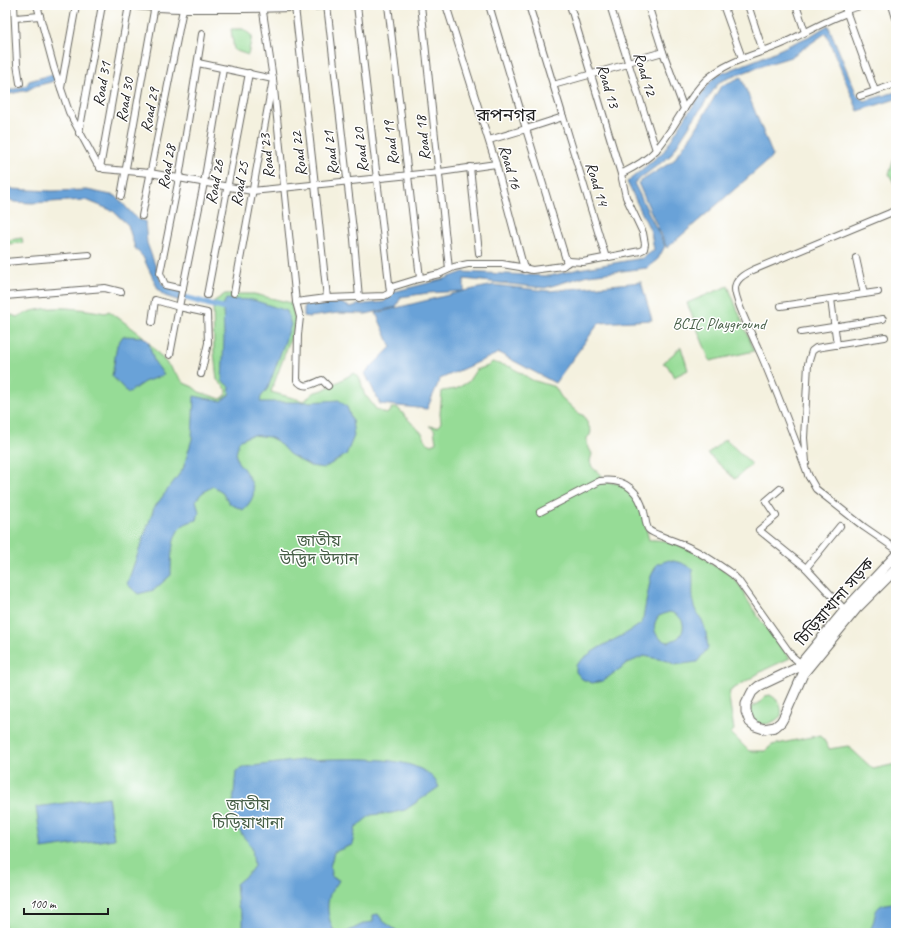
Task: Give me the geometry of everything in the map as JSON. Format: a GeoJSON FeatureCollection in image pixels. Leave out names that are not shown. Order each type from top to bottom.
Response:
{"type":"FeatureCollection","features":[{"type":"Feature","properties":{"kind":"main road","name":"চিড়িয়াখানা সড়ক"},"geometry":{"type":"LineString","coordinates":[[896,555],[845,610],[800,669],[785,715],[781,722],[775,727],[764,729],[755,726],[750,722],[746,712],[746,704],[752,692],[759,686],[800,669],[896,569]]}},
{"type":"Feature","properties":{"kind":"street"},"geometry":{"type":"LineString","coordinates":[[14,5],[17,64],[20,83]]}},
{"type":"Feature","properties":{"kind":"street"},"geometry":{"type":"LineString","coordinates":[[38,5],[54,68],[69,112],[79,133],[100,168],[150,173],[252,191],[347,182],[408,174],[440,172],[496,164]]}},
{"type":"Feature","properties":{"kind":"street"},"geometry":{"type":"LineString","coordinates":[[61,90],[76,5]]}},
{"type":"Feature","properties":{"kind":"street"},"geometry":{"type":"LineString","coordinates":[[79,133],[102,5]]}},
{"type":"Feature","properties":{"kind":"street","name":"Road 31"},"geometry":{"type":"LineString","coordinates":[[100,168],[129,5]]}},
{"type":"Feature","properties":{"kind":"street"},"geometry":{"type":"LineString","coordinates":[[136,5],[188,7],[292,7],[317,5]]}},
{"type":"Feature","properties":{"kind":"street","name":"Road 21"},"geometry":{"type":"LineString","coordinates":[[327,5],[359,298]]}},
{"type":"Feature","properties":{"kind":"street","name":"Road 20"},"geometry":{"type":"LineString","coordinates":[[358,5],[390,293]]}},
{"type":"Feature","properties":{"kind":"street","name":"Road 19"},"geometry":{"type":"LineString","coordinates":[[388,5],[420,278]]}},
{"type":"Feature","properties":{"kind":"street","name":"Road 18"},"geometry":{"type":"LineString","coordinates":[[421,5],[440,172],[449,269]]}},
{"type":"Feature","properties":{"kind":"street","name":"Road 16"},"geometry":{"type":"LineString","coordinates":[[446,5],[489,140],[524,269]]}},
{"type":"Feature","properties":{"kind":"street"},"geometry":{"type":"LineString","coordinates":[[489,5],[567,263]]}},
{"type":"Feature","properties":{"kind":"street"},"geometry":{"type":"LineString","coordinates":[[529,5],[554,85],[663,52]]}},
{"type":"Feature","properties":{"kind":"street","name":"Road 13"},"geometry":{"type":"LineString","coordinates":[[570,5],[621,174],[626,197],[641,228],[645,244],[644,249],[640,251],[606,258]]}},
{"type":"Feature","properties":{"kind":"street","name":"Road 12"},"geometry":{"type":"LineString","coordinates":[[610,5],[656,150]]}},
{"type":"Feature","properties":{"kind":"street"},"geometry":{"type":"LineString","coordinates":[[648,5],[684,109]]}},
{"type":"Feature","properties":{"kind":"street"},"geometry":{"type":"LineString","coordinates":[[723,5],[742,58]]}},
{"type":"Feature","properties":{"kind":"street"},"geometry":{"type":"LineString","coordinates":[[748,5],[763,51]]}},
{"type":"Feature","properties":{"kind":"street"},"geometry":{"type":"LineString","coordinates":[[796,5],[805,32]]}},
{"type":"Feature","properties":{"kind":"street"},"geometry":{"type":"LineString","coordinates":[[621,174],[634,167],[656,150],[704,82],[714,73],[742,58],[763,51],[805,32],[846,10],[864,5]]}},
{"type":"Feature","properties":{"kind":"street"},"geometry":{"type":"LineString","coordinates":[[892,5],[896,18]]}},
{"type":"Feature","properties":{"kind":"street","name":"Road 30"},"geometry":{"type":"LineString","coordinates":[[121,196],[155,6]]}},
{"type":"Feature","properties":{"kind":"street","name":"Road 29"},"geometry":{"type":"LineString","coordinates":[[142,216],[150,173],[188,7]]}},
{"type":"Feature","properties":{"kind":"street","name":"Road 23"},"geometry":{"type":"LineString","coordinates":[[262,7],[273,79],[296,302],[300,317],[297,380],[300,384],[306,386],[322,380],[328,386]]}},
{"type":"Feature","properties":{"kind":"street","name":"Road 22"},"geometry":{"type":"LineString","coordinates":[[292,7],[315,185],[327,298]]}},
{"type":"Feature","properties":{"kind":"street"},"geometry":{"type":"LineString","coordinates":[[846,10],[875,91]]}},
{"type":"Feature","properties":{"kind":"street"},"geometry":{"type":"LineString","coordinates":[[14,18],[40,16]]}},
{"type":"Feature","properties":{"kind":"street","name":"Road 28"},"geometry":{"type":"LineString","coordinates":[[183,289],[165,284],[160,273],[179,178],[202,34]]}},
{"type":"Feature","properties":{"kind":"street"},"geometry":{"type":"LineString","coordinates":[[198,64],[273,79]]}},
{"type":"Feature","properties":{"kind":"street"},"geometry":{"type":"LineString","coordinates":[[170,355],[204,183],[223,69]]}},
{"type":"Feature","properties":{"kind":"street","name":"Road 26"},"geometry":{"type":"LineString","coordinates":[[207,295],[249,73]]}},
{"type":"Feature","properties":{"kind":"street","name":"Road 25"},"geometry":{"type":"LineString","coordinates":[[234,294],[273,79]]}},
{"type":"Feature","properties":{"kind":"street"},"geometry":{"type":"LineString","coordinates":[[860,96],[896,84]]}},
{"type":"Feature","properties":{"kind":"street","name":"Road 14"},"geometry":{"type":"LineString","coordinates":[[554,85],[606,258]]}},
{"type":"Feature","properties":{"kind":"street"},"geometry":{"type":"LineString","coordinates":[[489,140],[563,117]]}},
{"type":"Feature","properties":{"kind":"street"},"geometry":{"type":"LineString","coordinates":[[470,167],[479,253]]}},
{"type":"Feature","properties":{"kind":"street"},"geometry":{"type":"LineString","coordinates":[[896,209],[890,213],[753,270],[742,276],[736,282],[735,290],[739,303],[778,394],[809,477],[816,489],[864,527],[896,549]]}},
{"type":"Feature","properties":{"kind":"street"},"geometry":{"type":"LineString","coordinates":[[5,262],[89,255]]}},
{"type":"Feature","properties":{"kind":"street"},"geometry":{"type":"LineString","coordinates":[[296,302],[327,298],[384,296],[390,293],[392,287],[468,264],[502,264],[532,270],[563,266],[569,261],[583,262],[606,258]]}},
{"type":"Feature","properties":{"kind":"street"},"geometry":{"type":"LineString","coordinates":[[856,258],[864,294]]}},
{"type":"Feature","properties":{"kind":"street"},"geometry":{"type":"LineString","coordinates":[[5,296],[105,288],[121,292]]}},
{"type":"Feature","properties":{"kind":"street"},"geometry":{"type":"LineString","coordinates":[[781,306],[878,292]]}},
{"type":"Feature","properties":{"kind":"street"},"geometry":{"type":"LineString","coordinates":[[831,299],[836,345]]}},
{"type":"Feature","properties":{"kind":"street"},"geometry":{"type":"LineString","coordinates":[[152,322],[154,300],[180,305],[207,313],[208,344],[201,374]]}},
{"type":"Feature","properties":{"kind":"street"},"geometry":{"type":"LineString","coordinates":[[801,332],[883,319]]}},
{"type":"Feature","properties":{"kind":"street"},"geometry":{"type":"LineString","coordinates":[[809,477],[804,438],[809,357],[812,351],[816,348],[885,337]]}},
{"type":"Feature","properties":{"kind":"street"},"geometry":{"type":"LineString","coordinates":[[540,512],[600,481],[610,480],[625,483],[629,486],[643,506],[646,524],[650,531],[688,546],[732,574],[738,580],[800,669]]}},
{"type":"Feature","properties":{"kind":"street"},"geometry":{"type":"LineString","coordinates":[[780,489],[766,501],[776,516],[759,530],[806,568],[845,610]]}},
{"type":"Feature","properties":{"kind":"street"},"geometry":{"type":"LineString","coordinates":[[806,568],[840,526]]}},
{"type":"Feature","properties":{"kind":"green space"},"geometry":{"type":"Polygon","coordinates":[[[231,29],[243,29],[252,36],[248,55],[234,50],[231,29]]]}},
{"type":"Feature","properties":{"kind":"green space"},"geometry":{"type":"Polygon","coordinates":[[[896,153],[896,187],[889,174],[896,153]]]}},
{"type":"Feature","properties":{"kind":"green space"},"geometry":{"type":"Polygon","coordinates":[[[22,238],[23,243],[9,244],[9,240],[22,238]]]}},
{"type":"Feature","properties":{"kind":"green space","name":"BCIC Playground"},"geometry":{"type":"Polygon","coordinates":[[[728,286],[754,351],[710,361],[687,303],[728,286]]]}},
{"type":"Feature","properties":{"kind":"green space","name":"জাতীয় উদ্ভিদ উদ্যান"},"geometry":{"type":"Polygon","coordinates":[[[225,294],[254,294],[291,303],[296,323],[271,392],[304,401],[315,392],[323,390],[354,373],[359,377],[365,396],[376,409],[386,414],[391,411],[391,408],[398,408],[421,432],[426,442],[432,445],[436,443],[434,429],[429,426],[438,427],[441,422],[440,414],[442,391],[456,389],[468,382],[476,370],[488,366],[492,362],[511,367],[532,380],[555,387],[561,397],[577,412],[584,416],[591,431],[587,438],[587,444],[592,454],[590,461],[592,467],[608,482],[621,484],[633,493],[641,507],[649,540],[665,541],[684,547],[693,551],[714,566],[729,574],[741,587],[758,616],[790,658],[764,670],[730,691],[729,698],[734,730],[731,733],[749,751],[765,751],[772,745],[821,735],[829,749],[848,746],[873,769],[896,764],[896,933],[5,933],[5,316],[12,315],[17,317],[49,308],[72,308],[105,313],[109,311],[143,336],[184,383],[193,387],[199,392],[221,399],[226,395],[227,390],[217,380],[214,352],[213,302],[225,294]]]}},
{"type":"Feature","properties":{"kind":"green space"},"geometry":{"type":"Polygon","coordinates":[[[681,347],[688,370],[674,377],[667,365],[663,363],[681,347]]]}},
{"type":"Feature","properties":{"kind":"green space"},"geometry":{"type":"Polygon","coordinates":[[[725,439],[752,464],[735,479],[708,454],[725,439]]]}},
{"type":"Feature","properties":{"kind":"green space"},"geometry":{"type":"Polygon","coordinates":[[[770,695],[779,704],[781,716],[767,724],[759,723],[755,721],[749,712],[750,708],[761,702],[765,696],[770,695]]]}},
{"type":"Feature","properties":{"kind":"water"},"geometry":{"type":"Polygon","coordinates":[[[828,25],[857,95],[864,101],[896,92],[896,99],[858,111],[826,33],[791,57],[758,67],[719,82],[670,156],[634,183],[665,246],[658,259],[647,268],[588,275],[545,288],[464,279],[464,291],[428,293],[401,297],[396,307],[366,314],[338,313],[309,317],[304,316],[304,305],[341,303],[350,307],[384,302],[393,292],[444,279],[463,272],[550,276],[579,269],[643,258],[654,250],[651,232],[627,182],[664,151],[688,113],[711,81],[718,75],[812,35],[828,25]]]}},
{"type":"Feature","properties":{"kind":"water"},"geometry":{"type":"Polygon","coordinates":[[[54,75],[56,79],[28,90],[5,95],[5,92],[27,85],[29,81],[54,75]]]}},
{"type":"Feature","properties":{"kind":"water"},"geometry":{"type":"Polygon","coordinates":[[[741,77],[773,156],[667,248],[638,183],[673,161],[694,132],[721,86],[741,77]]]}},
{"type":"Feature","properties":{"kind":"water"},"geometry":{"type":"Polygon","coordinates":[[[5,175],[7,184],[11,189],[52,191],[87,190],[116,196],[137,219],[145,221],[147,243],[162,284],[182,291],[180,301],[165,296],[159,291],[143,257],[135,248],[128,225],[113,211],[86,200],[32,203],[14,202],[5,197],[5,175]]]}},
{"type":"Feature","properties":{"kind":"water"},"geometry":{"type":"Polygon","coordinates":[[[641,282],[652,320],[599,323],[555,383],[499,353],[440,379],[427,409],[380,404],[365,373],[391,347],[376,313],[494,285],[549,291],[641,282]]]}},
{"type":"Feature","properties":{"kind":"water"},"geometry":{"type":"Polygon","coordinates":[[[226,299],[253,300],[287,311],[291,325],[268,388],[261,397],[260,402],[310,402],[339,400],[347,407],[352,420],[354,436],[346,455],[324,468],[310,466],[289,454],[277,441],[269,437],[253,435],[239,441],[236,458],[250,479],[254,489],[252,499],[243,510],[230,504],[221,491],[213,486],[202,493],[196,500],[199,512],[197,520],[182,526],[176,535],[172,549],[171,575],[154,590],[138,594],[127,584],[154,508],[183,469],[192,439],[194,396],[221,401],[229,395],[230,387],[222,381],[224,338],[223,305],[226,299]]]}},
{"type":"Feature","properties":{"kind":"water"},"geometry":{"type":"Polygon","coordinates":[[[123,336],[143,337],[148,341],[154,361],[164,375],[144,382],[128,393],[112,376],[117,345],[123,336]]]}},
{"type":"Feature","properties":{"kind":"water"},"geometry":{"type":"Polygon","coordinates":[[[669,560],[682,563],[692,569],[693,603],[703,623],[708,648],[697,662],[675,665],[668,661],[644,656],[628,663],[603,681],[592,683],[582,679],[576,672],[576,665],[592,652],[642,623],[651,576],[657,564],[669,560]],[[669,612],[659,616],[656,620],[655,632],[657,636],[664,641],[669,642],[678,638],[683,630],[681,618],[674,613],[669,612]]]}},
{"type":"Feature","properties":{"kind":"water"},"geometry":{"type":"Polygon","coordinates":[[[375,759],[407,764],[421,769],[432,777],[439,787],[405,810],[371,815],[356,827],[352,845],[334,852],[330,867],[332,877],[339,880],[330,894],[328,908],[329,917],[334,931],[339,933],[243,933],[243,917],[238,906],[236,884],[249,873],[254,866],[252,847],[242,835],[232,815],[236,771],[245,767],[302,760],[375,759]]]}},
{"type":"Feature","properties":{"kind":"water"},"geometry":{"type":"Polygon","coordinates":[[[108,797],[114,839],[42,849],[36,807],[108,797]]]}},
{"type":"Feature","properties":{"kind":"water"},"geometry":{"type":"Polygon","coordinates":[[[896,903],[896,933],[868,933],[878,909],[887,904],[896,903]]]}},
{"type":"Feature","properties":{"kind":"water"},"geometry":{"type":"Polygon","coordinates":[[[378,914],[383,921],[400,933],[345,933],[365,923],[373,922],[373,915],[378,914]]]}},
{"type":"Feature","properties":{"kind":"waterway"},"geometry":{"type":"LineString","coordinates":[[176,295],[231,310]]}},
{"type":"Feature","properties":{"kind":"district","name":"রূপনগর"},"geometry":{"type":"Point","coordinates":[506,115]}},
{"type":"Feature","properties":{"kind":"park label","name":"জাতীয় চিড়িয়াখানা"},"geometry":{"type":"Point","coordinates":[248,814]}}]}
